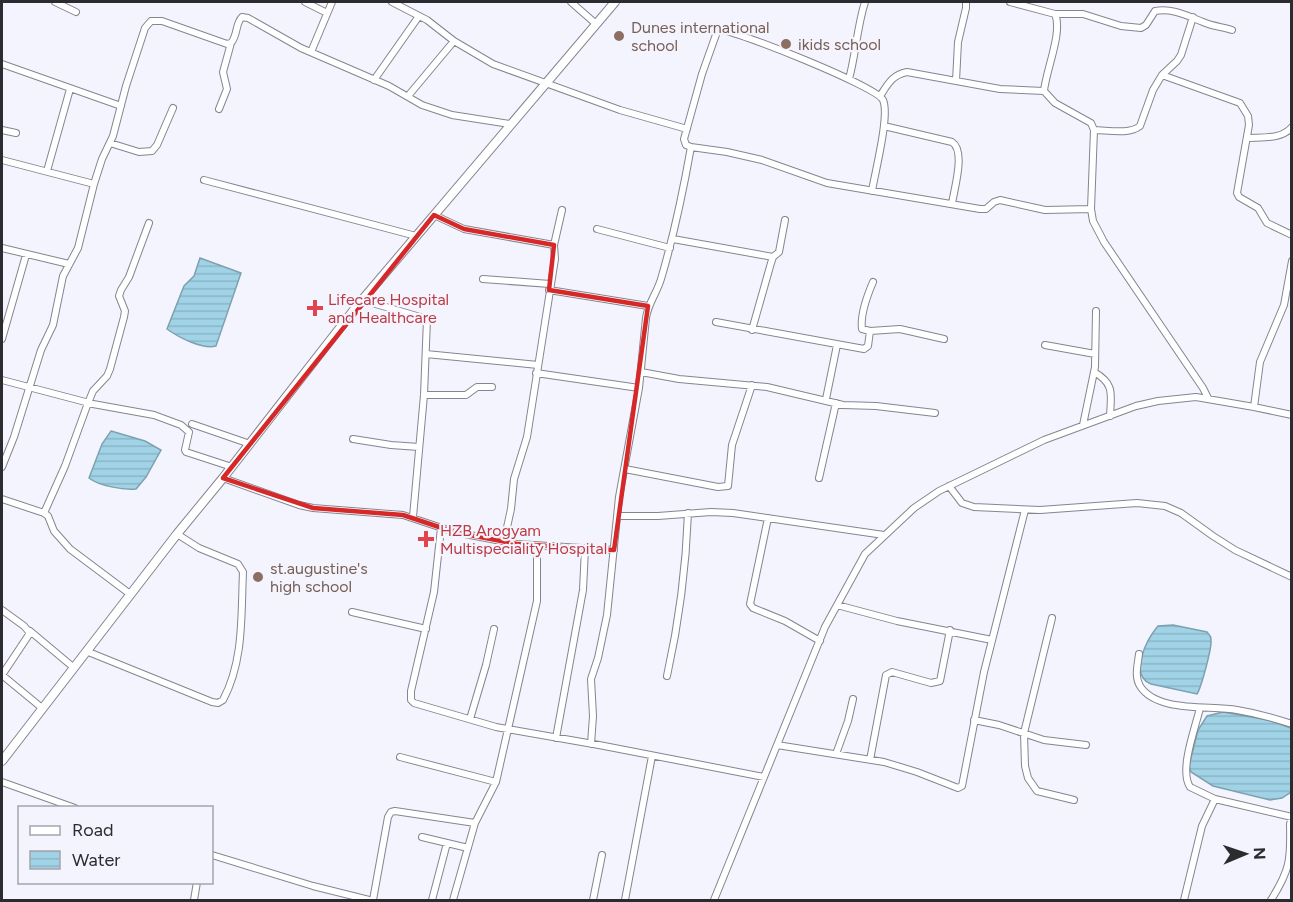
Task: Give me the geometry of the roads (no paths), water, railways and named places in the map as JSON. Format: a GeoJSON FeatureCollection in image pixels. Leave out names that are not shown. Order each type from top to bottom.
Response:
{"type":"FeatureCollection","features":[{"type":"Feature","properties":{"kind":"main road"},"geometry":{"type":"LineString","coordinates":[[2,761],[130,594],[362,300],[615,2]]}},
{"type":"Feature","properties":{"kind":"street"},"geometry":{"type":"LineString","coordinates":[[55,2],[76,12]]}},
{"type":"Feature","properties":{"kind":"street"},"geometry":{"type":"LineString","coordinates":[[305,2],[327,13]]}},
{"type":"Feature","properties":{"kind":"street"},"geometry":{"type":"LineString","coordinates":[[311,52],[332,2]]}},
{"type":"Feature","properties":{"kind":"street"},"geometry":{"type":"LineString","coordinates":[[392,2],[419,16],[485,60],[544,84],[620,110],[687,129]]}},
{"type":"Feature","properties":{"kind":"street"},"geometry":{"type":"LineString","coordinates":[[571,2],[595,24]]}},
{"type":"Feature","properties":{"kind":"street"},"geometry":{"type":"LineString","coordinates":[[849,79],[865,2]]}},
{"type":"Feature","properties":{"kind":"street"},"geometry":{"type":"LineString","coordinates":[[956,81],[957,50],[966,2]]}},
{"type":"Feature","properties":{"kind":"street"},"geometry":{"type":"LineString","coordinates":[[1010,2],[1055,14],[1083,14],[1121,26],[1140,28],[1146,26],[1158,10],[1179,12],[1232,30]]}},
{"type":"Feature","properties":{"kind":"street"},"geometry":{"type":"LineString","coordinates":[[1044,91],[1057,31],[1058,20],[1055,14]]}},
{"type":"Feature","properties":{"kind":"street"},"geometry":{"type":"LineString","coordinates":[[374,80],[419,16]]}},
{"type":"Feature","properties":{"kind":"street"},"geometry":{"type":"LineString","coordinates":[[219,109],[227,89],[223,72],[231,43],[235,39],[239,19],[242,17],[248,18],[311,52],[408,96],[422,105],[452,115],[510,124]]}},
{"type":"Feature","properties":{"kind":"street"},"geometry":{"type":"LineString","coordinates":[[1094,130],[1128,130],[1140,126],[1153,90],[1162,75],[1181,55],[1193,17]]}},
{"type":"Feature","properties":{"kind":"street"},"geometry":{"type":"LineString","coordinates":[[2,467],[14,437],[41,350],[52,325],[63,276],[78,248],[94,183],[110,143],[145,28],[152,21],[162,21],[227,44],[231,43]]}},
{"type":"Feature","properties":{"kind":"street"},"geometry":{"type":"LineString","coordinates":[[872,191],[884,126],[884,102],[880,96],[812,63],[718,29],[702,74],[684,142],[691,147],[743,156],[816,180],[872,191],[952,204],[986,209],[1000,200],[1035,209],[1091,210]]}},
{"type":"Feature","properties":{"kind":"street"},"geometry":{"type":"LineString","coordinates":[[408,96],[454,40]]}},
{"type":"Feature","properties":{"kind":"street"},"geometry":{"type":"LineString","coordinates":[[2,64],[121,106]]}},
{"type":"Feature","properties":{"kind":"street"},"geometry":{"type":"LineString","coordinates":[[880,96],[891,79],[907,72],[1000,89],[1044,91],[1055,103],[1091,123],[1094,130],[1091,210],[1093,221],[1104,242],[1208,398]]}},
{"type":"Feature","properties":{"kind":"street"},"geometry":{"type":"LineString","coordinates":[[1162,75],[1239,103],[1248,116],[1249,125],[1237,194],[1258,208],[1267,223],[1292,235]]}},
{"type":"Feature","properties":{"kind":"street"},"geometry":{"type":"LineString","coordinates":[[46,171],[70,89]]}},
{"type":"Feature","properties":{"kind":"street"},"geometry":{"type":"LineString","coordinates":[[110,143],[140,152],[152,151],[157,145],[173,108]]}},
{"type":"Feature","properties":{"kind":"street"},"geometry":{"type":"LineString","coordinates":[[884,126],[952,142],[956,145],[959,151],[952,204]]}},
{"type":"Feature","properties":{"kind":"street"},"geometry":{"type":"LineString","coordinates":[[1247,138],[1280,136],[1286,134],[1292,127]]}},
{"type":"Feature","properties":{"kind":"street"},"geometry":{"type":"LineString","coordinates":[[2,130],[16,133]]}},
{"type":"Feature","properties":{"kind":"street"},"geometry":{"type":"LineString","coordinates":[[591,744],[593,716],[591,679],[606,623],[617,516],[639,388],[648,306],[660,283],[673,239],[691,147]]}},
{"type":"Feature","properties":{"kind":"street"},"geometry":{"type":"LineString","coordinates":[[2,160],[94,183]]}},
{"type":"Feature","properties":{"kind":"street"},"geometry":{"type":"LineString","coordinates":[[204,180],[416,236]]}},
{"type":"Feature","properties":{"kind":"street"},"geometry":{"type":"LineString","coordinates":[[504,541],[514,479],[527,437],[556,254],[554,245],[562,210]]}},
{"type":"Feature","properties":{"kind":"street"},"geometry":{"type":"LineString","coordinates":[[434,215],[464,229],[554,245]]}},
{"type":"Feature","properties":{"kind":"street"},"geometry":{"type":"LineString","coordinates":[[752,330],[773,257],[779,252],[785,220]]}},
{"type":"Feature","properties":{"kind":"street"},"geometry":{"type":"LineString","coordinates":[[44,513],[65,466],[93,391],[104,380],[110,369],[125,310],[119,296],[129,277],[149,223]]}},
{"type":"Feature","properties":{"kind":"street"},"geometry":{"type":"LineString","coordinates":[[597,229],[670,248]]}},
{"type":"Feature","properties":{"kind":"street"},"geometry":{"type":"LineString","coordinates":[[673,239],[773,257]]}},
{"type":"Feature","properties":{"kind":"street"},"geometry":{"type":"LineString","coordinates":[[2,248],[69,264]]}},
{"type":"Feature","properties":{"kind":"street"},"geometry":{"type":"LineString","coordinates":[[2,339],[26,255]]}},
{"type":"Feature","properties":{"kind":"street"},"geometry":{"type":"LineString","coordinates":[[1254,406],[1260,362],[1284,305],[1292,261]]}},
{"type":"Feature","properties":{"kind":"street"},"geometry":{"type":"LineString","coordinates":[[483,279],[550,287],[648,306]]}},
{"type":"Feature","properties":{"kind":"street"},"geometry":{"type":"LineString","coordinates":[[873,282],[866,300],[862,329],[870,331],[900,329],[944,339]]}},
{"type":"Feature","properties":{"kind":"street"},"geometry":{"type":"LineString","coordinates":[[362,300],[428,318],[413,517]]}},
{"type":"Feature","properties":{"kind":"street"},"geometry":{"type":"LineString","coordinates":[[1083,425],[1094,372],[1096,311]]}},
{"type":"Feature","properties":{"kind":"street"},"geometry":{"type":"LineString","coordinates":[[716,322],[837,345],[866,348],[870,331]]}},
{"type":"Feature","properties":{"kind":"street"},"geometry":{"type":"LineString","coordinates":[[826,399],[837,345]]}},
{"type":"Feature","properties":{"kind":"street"},"geometry":{"type":"LineString","coordinates":[[1045,345],[1095,354]]}},
{"type":"Feature","properties":{"kind":"street"},"geometry":{"type":"LineString","coordinates":[[426,354],[538,365]]}},
{"type":"Feature","properties":{"kind":"street"},"geometry":{"type":"LineString","coordinates":[[640,372],[679,379],[752,385],[826,399],[836,403],[935,413]]}},
{"type":"Feature","properties":{"kind":"street"},"geometry":{"type":"LineString","coordinates":[[1094,372],[1109,382],[1110,416]]}},
{"type":"Feature","properties":{"kind":"street"},"geometry":{"type":"LineString","coordinates":[[536,373],[639,388]]}},
{"type":"Feature","properties":{"kind":"street"},"geometry":{"type":"LineString","coordinates":[[2,380],[88,403],[154,415],[181,425],[189,432],[186,452],[232,467]]}},
{"type":"Feature","properties":{"kind":"street"},"geometry":{"type":"LineString","coordinates":[[625,469],[718,487],[728,486],[732,445],[752,385]]}},
{"type":"Feature","properties":{"kind":"street"},"geometry":{"type":"LineString","coordinates":[[424,395],[466,395],[477,387],[492,387]]}},
{"type":"Feature","properties":{"kind":"street"},"geometry":{"type":"LineString","coordinates":[[714,900],[820,641],[837,605],[865,554],[914,508],[949,486],[1044,440],[1158,401],[1186,397],[1208,398],[1254,406],[1292,416]]}},
{"type":"Feature","properties":{"kind":"street"},"geometry":{"type":"LineString","coordinates":[[819,478],[836,403]]}},
{"type":"Feature","properties":{"kind":"street"},"geometry":{"type":"LineString","coordinates":[[192,424],[250,444]]}},
{"type":"Feature","properties":{"kind":"street"},"geometry":{"type":"LineString","coordinates":[[353,439],[391,446],[419,447]]}},
{"type":"Feature","properties":{"kind":"street"},"geometry":{"type":"LineString","coordinates":[[223,478],[299,505],[337,511],[391,513],[413,517],[441,528],[537,546],[614,550]]}},
{"type":"Feature","properties":{"kind":"street"},"geometry":{"type":"LineString","coordinates":[[949,486],[962,503],[968,506],[1025,510],[1137,503],[1165,506],[1181,513],[1213,537],[1236,550],[1292,577]]}},
{"type":"Feature","properties":{"kind":"street"},"geometry":{"type":"LineString","coordinates":[[2,499],[44,513],[48,516],[54,531],[70,549],[130,594]]}},
{"type":"Feature","properties":{"kind":"street"},"geometry":{"type":"LineString","coordinates":[[777,745],[870,760],[917,772],[958,788],[962,786],[992,640],[1025,510]]}},
{"type":"Feature","properties":{"kind":"street"},"geometry":{"type":"LineString","coordinates":[[617,516],[711,512],[884,535]]}},
{"type":"Feature","properties":{"kind":"street"},"geometry":{"type":"LineString","coordinates":[[667,676],[678,626],[687,546],[688,513]]}},
{"type":"Feature","properties":{"kind":"street"},"geometry":{"type":"LineString","coordinates":[[768,518],[750,604],[753,608],[785,621],[820,641]]}},
{"type":"Feature","properties":{"kind":"street"},"geometry":{"type":"LineString","coordinates":[[441,528],[434,592],[411,691],[411,700],[414,703],[507,729],[764,777]]}},
{"type":"Feature","properties":{"kind":"street"},"geometry":{"type":"LineString","coordinates":[[86,651],[212,702],[218,703],[223,700],[233,678],[240,638],[243,572],[238,564],[200,548],[177,534]]}},
{"type":"Feature","properties":{"kind":"street"},"geometry":{"type":"LineString","coordinates":[[453,900],[475,823],[496,782],[537,601],[537,546]]}},
{"type":"Feature","properties":{"kind":"street"},"geometry":{"type":"LineString","coordinates":[[556,738],[583,590],[585,548]]}},
{"type":"Feature","properties":{"kind":"street"},"geometry":{"type":"LineString","coordinates":[[837,605],[889,619],[992,640]]}},
{"type":"Feature","properties":{"kind":"street"},"geometry":{"type":"LineString","coordinates":[[2,610],[73,667]]}},
{"type":"Feature","properties":{"kind":"street"},"geometry":{"type":"LineString","coordinates":[[352,612],[426,630]]}},
{"type":"Feature","properties":{"kind":"street"},"geometry":{"type":"LineString","coordinates":[[1052,618],[1024,733],[1025,766],[1032,787],[1044,794],[1074,800]]}},
{"type":"Feature","properties":{"kind":"street"},"geometry":{"type":"LineString","coordinates":[[470,719],[494,629]]}},
{"type":"Feature","properties":{"kind":"street"},"geometry":{"type":"LineString","coordinates":[[29,630],[29,637],[2,675],[42,708]]}},
{"type":"Feature","properties":{"kind":"street"},"geometry":{"type":"LineString","coordinates":[[870,760],[886,675],[892,672],[931,683],[940,681],[950,630]]}},
{"type":"Feature","properties":{"kind":"street"},"geometry":{"type":"LineString","coordinates":[[1139,654],[1137,680],[1145,691],[1157,699],[1200,708],[1235,710],[1292,724]]}},
{"type":"Feature","properties":{"kind":"street"},"geometry":{"type":"LineString","coordinates":[[836,754],[853,699]]}},
{"type":"Feature","properties":{"kind":"street"},"geometry":{"type":"LineString","coordinates":[[1200,708],[1185,775],[1190,787],[1215,799],[1292,817],[1289,864],[1285,878],[1270,900]]}},
{"type":"Feature","properties":{"kind":"street"},"geometry":{"type":"LineString","coordinates":[[974,720],[999,725],[1044,740],[1086,745]]}},
{"type":"Feature","properties":{"kind":"street"},"geometry":{"type":"LineString","coordinates":[[626,900],[652,756]]}},
{"type":"Feature","properties":{"kind":"street"},"geometry":{"type":"LineString","coordinates":[[400,757],[496,782]]}},
{"type":"Feature","properties":{"kind":"street"},"geometry":{"type":"LineString","coordinates":[[2,782],[72,806]]}},
{"type":"Feature","properties":{"kind":"street"},"geometry":{"type":"LineString","coordinates":[[1184,900],[1202,826],[1215,799]]}},
{"type":"Feature","properties":{"kind":"street"},"geometry":{"type":"LineString","coordinates":[[213,855],[313,886],[371,900],[386,823],[391,812],[475,823]]}},
{"type":"Feature","properties":{"kind":"street"},"geometry":{"type":"LineString","coordinates":[[422,837],[468,848]]}},
{"type":"Feature","properties":{"kind":"street"},"geometry":{"type":"LineString","coordinates":[[432,900],[447,843]]}},
{"type":"Feature","properties":{"kind":"street"},"geometry":{"type":"LineString","coordinates":[[593,900],[602,855]]}},
{"type":"Feature","properties":{"kind":"street"},"geometry":{"type":"LineString","coordinates":[[194,900],[197,884]]}},
{"type":"Feature","properties":{"kind":"water"},"geometry":{"type":"Polygon","coordinates":[[[200,258],[241,273],[216,346],[211,347],[184,339],[167,329],[184,286],[194,276],[200,258]]]}},
{"type":"Feature","properties":{"kind":"water"},"geometry":{"type":"Polygon","coordinates":[[[111,431],[145,441],[161,450],[146,477],[136,489],[111,487],[89,478],[102,444],[111,431]]]}},
{"type":"Feature","properties":{"kind":"water"},"geometry":{"type":"Polygon","coordinates":[[[1173,625],[1207,632],[1211,636],[1208,659],[1197,694],[1151,684],[1144,679],[1141,673],[1142,656],[1158,626],[1173,625]]]}},
{"type":"Feature","properties":{"kind":"water"},"geometry":{"type":"Polygon","coordinates":[[[1223,712],[1268,720],[1291,728],[1291,792],[1282,798],[1270,800],[1213,786],[1191,772],[1189,766],[1198,730],[1207,716],[1223,712]]]}},
{"type":"Feature","properties":{"kind":"place","name":"Dunes international school"},"geometry":{"type":"Point","coordinates":[619,36]}},
{"type":"Feature","properties":{"kind":"place","name":"ikids school"},"geometry":{"type":"Point","coordinates":[786,44]}},
{"type":"Feature","properties":{"kind":"place","name":"Lifecare Hospital and Healthcare"},"geometry":{"type":"Point","coordinates":[315,308]}},
{"type":"Feature","properties":{"kind":"place","name":"HZB Arogyam Multispeciality Hospital"},"geometry":{"type":"Point","coordinates":[426,539]}},
{"type":"Feature","properties":{"kind":"place","name":"st.augustine's high school"},"geometry":{"type":"Point","coordinates":[258,577]}}]}
